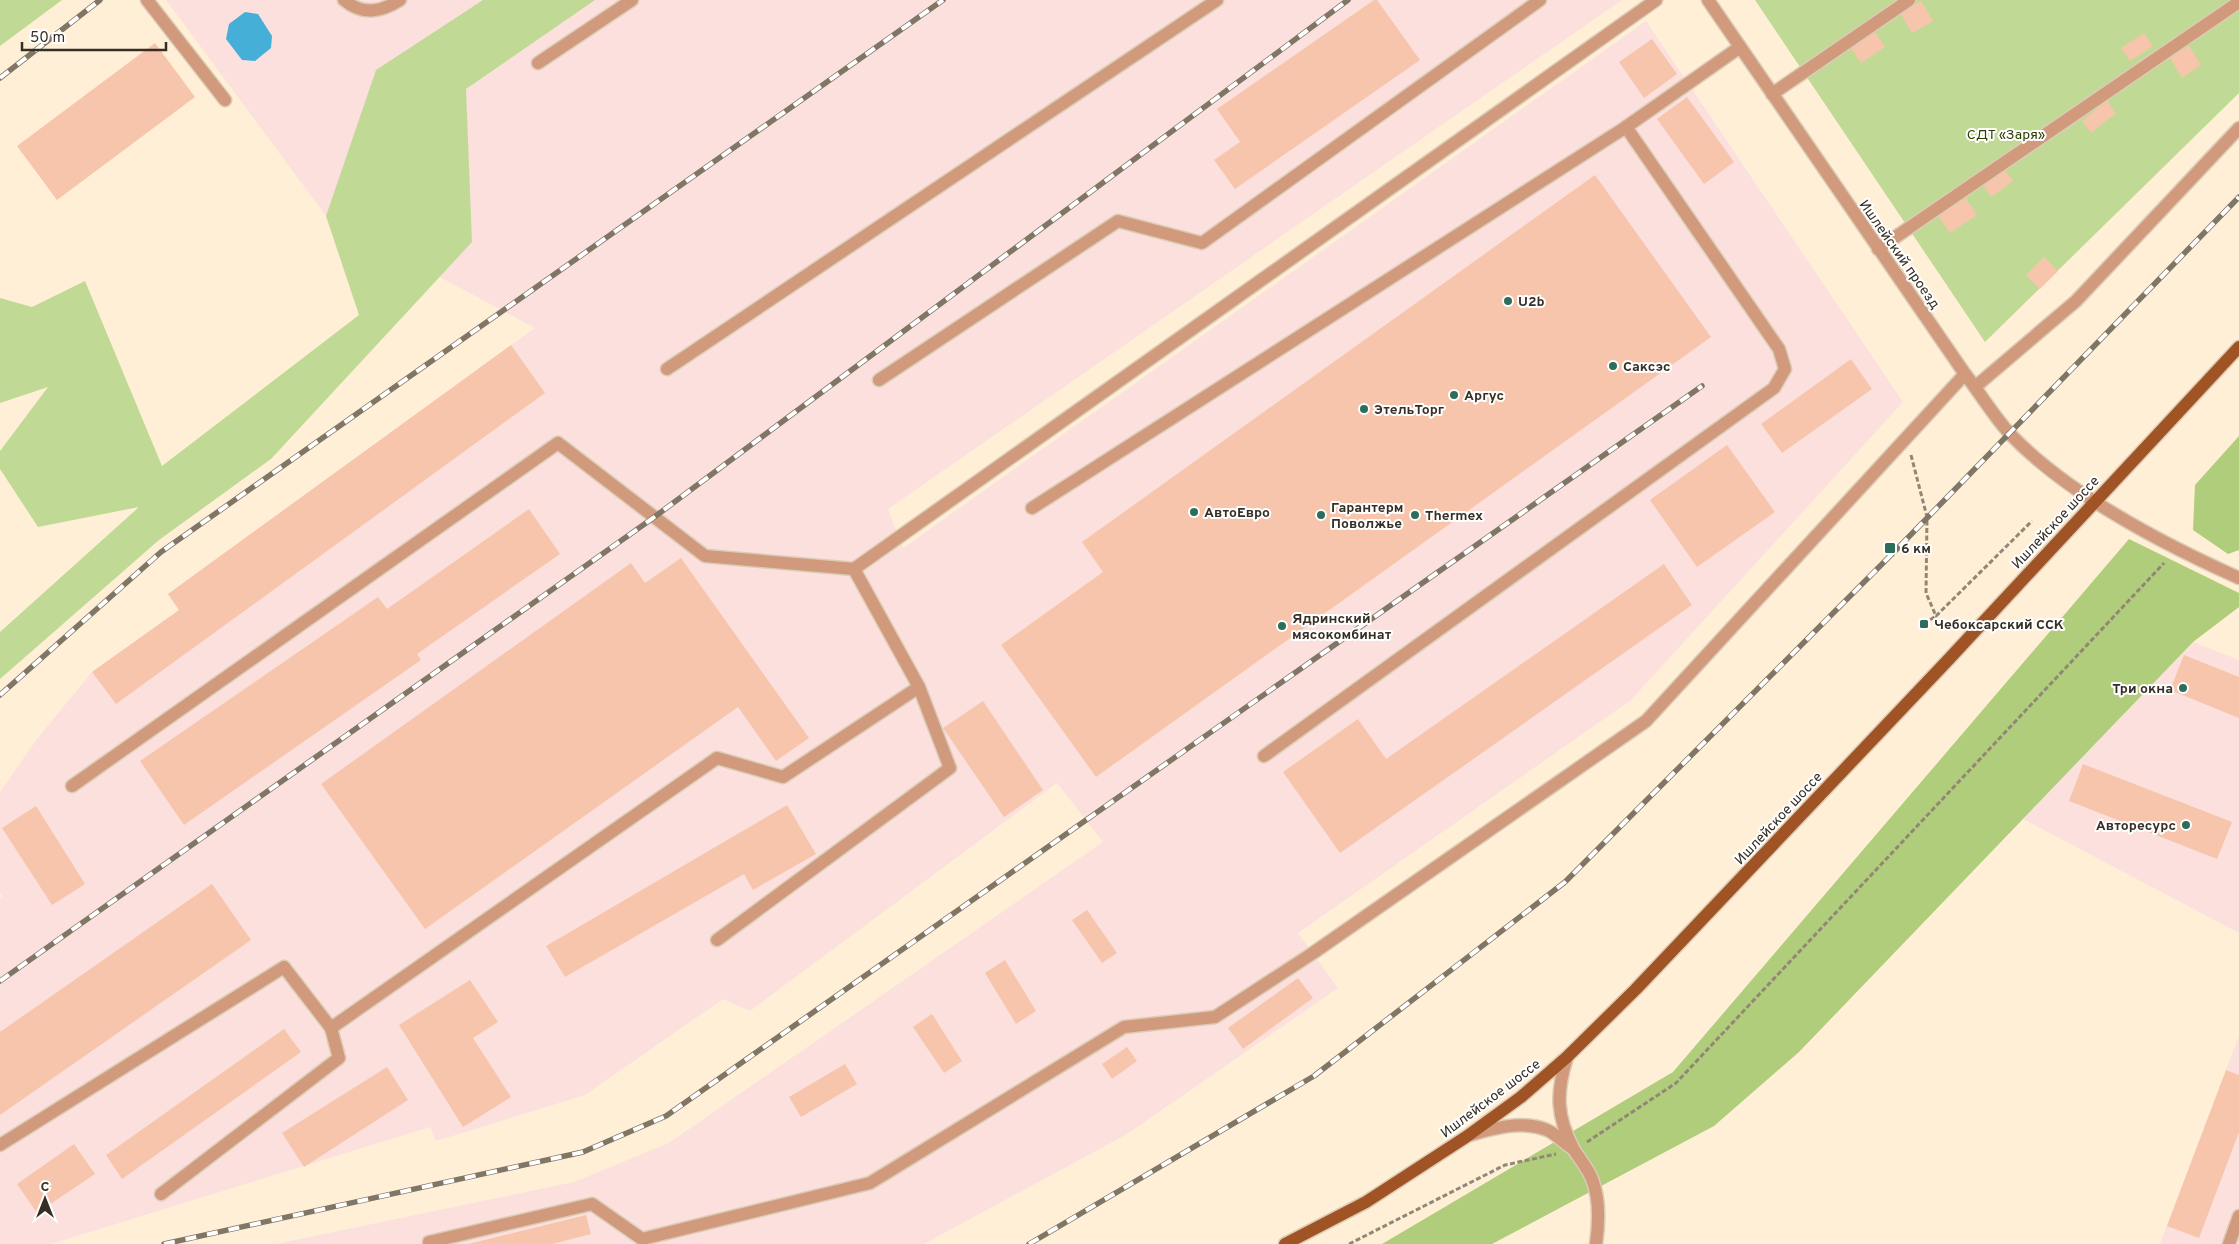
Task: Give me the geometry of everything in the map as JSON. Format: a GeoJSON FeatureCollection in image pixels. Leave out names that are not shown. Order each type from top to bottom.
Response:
{"type":"FeatureCollection","features":[{"type":"Feature","properties":{"kind":"main road","name":"Ишлейское шоссе"},"geometry":{"type":"LineString","coordinates":[[1285,1244],[1366,1202],[1466,1137],[1521,1096],[1567,1057],[1636,989],[1894,717],[2239,347]]}},
{"type":"Feature","properties":{"kind":"street"},"geometry":{"type":"LineString","coordinates":[[146,0],[225,100]]}},
{"type":"Feature","properties":{"kind":"street"},"geometry":{"type":"LineString","coordinates":[[344,0],[353,7],[368,12],[386,9],[400,0]]}},
{"type":"Feature","properties":{"kind":"street"},"geometry":{"type":"LineString","coordinates":[[538,64],[632,0]]}},
{"type":"Feature","properties":{"kind":"street"},"geometry":{"type":"LineString","coordinates":[[667,369],[1217,0]]}},
{"type":"Feature","properties":{"kind":"street"},"geometry":{"type":"LineString","coordinates":[[879,380],[1118,221],[1202,243],[1540,0]]}},
{"type":"Feature","properties":{"kind":"street"},"geometry":{"type":"LineString","coordinates":[[72,786],[558,443],[705,556],[854,569],[1656,0]]}},
{"type":"Feature","properties":{"kind":"street","name":"Ишлейский проезд"},"geometry":{"type":"LineString","coordinates":[[1708,0],[1878,249],[1965,374],[2010,434],[2039,461],[2095,500],[2189,556],[2239,578]]}},
{"type":"Feature","properties":{"kind":"street"},"geometry":{"type":"LineString","coordinates":[[1772,94],[1909,0]]}},
{"type":"Feature","properties":{"kind":"street"},"geometry":{"type":"LineString","coordinates":[[1878,249],[2239,2]]}},
{"type":"Feature","properties":{"kind":"street"},"geometry":{"type":"LineString","coordinates":[[1032,508],[1626,128],[1740,47]]}},
{"type":"Feature","properties":{"kind":"street"},"geometry":{"type":"LineString","coordinates":[[1264,756],[1774,388],[1785,369],[1779,350],[1626,128]]}},
{"type":"Feature","properties":{"kind":"street"},"geometry":{"type":"LineString","coordinates":[[1976,387],[2076,301],[2239,128]]}},
{"type":"Feature","properties":{"kind":"street"},"geometry":{"type":"LineString","coordinates":[[429,1244],[429,1242],[592,1204],[642,1239],[870,1183],[1124,1027],[1215,1017],[1313,953],[1646,721],[1965,374]]}},
{"type":"Feature","properties":{"kind":"street"},"geometry":{"type":"LineString","coordinates":[[717,940],[950,768],[919,687],[854,569]]}},
{"type":"Feature","properties":{"kind":"street"},"geometry":{"type":"LineString","coordinates":[[331,1028],[717,758],[783,778],[919,687]]}},
{"type":"Feature","properties":{"kind":"street"},"geometry":{"type":"LineString","coordinates":[[0,1145],[284,967],[331,1028],[340,1058],[161,1194]]}},
{"type":"Feature","properties":{"kind":"street"},"geometry":{"type":"LineString","coordinates":[[1567,1057],[1560,1080],[1559,1104],[1562,1124],[1574,1150],[1592,1179],[1599,1212],[1596,1244]]}},
{"type":"Feature","properties":{"kind":"street"},"geometry":{"type":"LineString","coordinates":[[1466,1137],[1496,1128],[1521,1125],[1547,1130],[1574,1150]]}},
{"type":"Feature","properties":{"kind":"street"},"geometry":{"type":"LineString","coordinates":[[2229,1244],[2239,1216]]}},
{"type":"Feature","properties":{"kind":"path"},"geometry":{"type":"LineString","coordinates":[[1907,437],[1928,517],[1926,593],[1936,616]]}},
{"type":"Feature","properties":{"kind":"path"},"geometry":{"type":"LineString","coordinates":[[1924,624],[1936,616],[2032,521]]}},
{"type":"Feature","properties":{"kind":"path"},"geometry":{"type":"LineString","coordinates":[[1349,1244],[1505,1165],[1574,1150],[1676,1083],[2164,564]]}},
{"type":"Feature","properties":{"kind":"shaded area"},"geometry":{"type":"Polygon","coordinates":[[[166,0],[1622,0],[888,509],[903,548],[1646,21],[1903,402],[1631,700],[1298,933],[1338,988],[1127,1134],[924,1244],[276,1244],[574,1182],[669,1143],[1103,842],[1057,783],[750,1011],[723,999],[585,1095],[436,1141],[430,1127],[51,1244],[0,1244],[0,898],[2,896],[0,893],[0,792],[37,739],[92,672],[179,610],[168,594],[535,328],[326,216],[166,0]]]}},
{"type":"Feature","properties":{"kind":"shaded area"},"geometry":{"type":"Polygon","coordinates":[[[2193,642],[2239,660],[2239,933],[2023,819],[2193,642]]]}},
{"type":"Feature","properties":{"kind":"shaded area"},"geometry":{"type":"Polygon","coordinates":[[[2239,1036],[2239,1244],[2160,1244],[2226,1070],[2239,1036]]]}},
{"type":"Feature","properties":{"kind":"green space"},"geometry":{"type":"Polygon","coordinates":[[[0,0],[62,0],[0,46],[0,0]]]}},
{"type":"Feature","properties":{"kind":"green space"},"geometry":{"type":"Polygon","coordinates":[[[483,0],[595,0],[466,89],[472,242],[271,459],[159,540],[0,679],[0,632],[139,507],[38,527],[0,469],[0,451],[48,387],[0,403],[0,298],[32,307],[85,281],[162,466],[359,315],[326,216],[376,70],[483,0]]]}},
{"type":"Feature","properties":{"kind":"green space","name":"СДТ «Заря»"},"geometry":{"type":"Polygon","coordinates":[[[1755,0],[2239,0],[2239,93],[1985,342],[1755,0]]]}},
{"type":"Feature","properties":{"kind":"green space"},"geometry":{"type":"Polygon","coordinates":[[[2239,436],[2239,550],[2228,554],[2193,530],[2195,485],[2239,436]]]}},
{"type":"Feature","properties":{"kind":"green space"},"geometry":{"type":"Polygon","coordinates":[[[2129,539],[2239,593],[2239,607],[2193,642],[1799,1052],[1714,1126],[1492,1244],[1382,1244],[1673,1072],[2129,539]]]}},
{"type":"Feature","properties":{"kind":"water"},"geometry":{"type":"Polygon","coordinates":[[[245,12],[258,14],[272,36],[271,48],[255,61],[242,60],[226,39],[229,24],[245,12]]]}},
{"type":"Feature","properties":{"kind":"building"},"geometry":{"type":"Polygon","coordinates":[[[1374,0],[1377,0],[1420,60],[1235,189],[1214,160],[1240,142],[1217,109],[1374,0]]]}},
{"type":"Feature","properties":{"kind":"building"},"geometry":{"type":"Polygon","coordinates":[[[1921,1],[1933,21],[1912,33],[1901,14],[1921,1]]]}},
{"type":"Feature","properties":{"kind":"building"},"geometry":{"type":"Polygon","coordinates":[[[1875,32],[1885,47],[1861,63],[1851,48],[1875,32]]]}},
{"type":"Feature","properties":{"kind":"building"},"geometry":{"type":"Polygon","coordinates":[[[2144,33],[2153,46],[2130,61],[2121,48],[2144,33]]]}},
{"type":"Feature","properties":{"kind":"building"},"geometry":{"type":"Polygon","coordinates":[[[1652,39],[1677,74],[1644,98],[1619,62],[1652,39]]]}},
{"type":"Feature","properties":{"kind":"building"},"geometry":{"type":"Polygon","coordinates":[[[155,43],[195,97],[57,200],[17,146],[155,43]]]}},
{"type":"Feature","properties":{"kind":"building"},"geometry":{"type":"Polygon","coordinates":[[[2189,46],[2201,65],[2182,78],[2170,58],[2189,46]]]}},
{"type":"Feature","properties":{"kind":"building"},"geometry":{"type":"Polygon","coordinates":[[[1687,97],[1734,162],[1704,184],[1657,119],[1687,97]]]}},
{"type":"Feature","properties":{"kind":"building"},"geometry":{"type":"Polygon","coordinates":[[[2107,101],[2116,113],[2091,133],[2082,121],[2107,101]]]}},
{"type":"Feature","properties":{"kind":"building"},"geometry":{"type":"Polygon","coordinates":[[[2005,170],[2013,181],[1991,197],[1983,185],[2005,170]]]}},
{"type":"Feature","properties":{"kind":"building"},"geometry":{"type":"Polygon","coordinates":[[[1595,175],[1711,337],[1096,777],[1001,645],[1103,572],[1082,542],[1595,175]]]}},
{"type":"Feature","properties":{"kind":"building"},"geometry":{"type":"Polygon","coordinates":[[[1966,198],[1977,215],[1950,233],[1938,216],[1966,198]]]}},
{"type":"Feature","properties":{"kind":"building"},"geometry":{"type":"Polygon","coordinates":[[[2044,257],[2058,271],[2040,289],[2026,275],[2044,257]]]}},
{"type":"Feature","properties":{"kind":"building"},"geometry":{"type":"Polygon","coordinates":[[[511,345],[545,393],[116,704],[92,672],[179,610],[168,594],[511,345]]]}},
{"type":"Feature","properties":{"kind":"building"},"geometry":{"type":"Polygon","coordinates":[[[1851,359],[1872,389],[1782,453],[1761,424],[1851,359]]]}},
{"type":"Feature","properties":{"kind":"building"},"geometry":{"type":"Polygon","coordinates":[[[1727,445],[1775,512],[1697,567],[1650,500],[1727,445]]]}},
{"type":"Feature","properties":{"kind":"building"},"geometry":{"type":"Polygon","coordinates":[[[529,509],[560,554],[417,654],[421,660],[184,825],[140,761],[378,597],[387,609],[529,509]]]}},
{"type":"Feature","properties":{"kind":"building"},"geometry":{"type":"Polygon","coordinates":[[[681,558],[809,738],[776,761],[738,707],[425,929],[321,784],[631,563],[645,583],[681,558]]]}},
{"type":"Feature","properties":{"kind":"building"},"geometry":{"type":"Polygon","coordinates":[[[1664,564],[1692,605],[1340,853],[1283,772],[1358,719],[1386,759],[1664,564]]]}},
{"type":"Feature","properties":{"kind":"building"},"geometry":{"type":"Polygon","coordinates":[[[2184,655],[2239,677],[2239,718],[2170,690],[2184,655]]]}},
{"type":"Feature","properties":{"kind":"building"},"geometry":{"type":"Polygon","coordinates":[[[983,701],[1043,790],[1004,817],[943,728],[983,701]]]}},
{"type":"Feature","properties":{"kind":"building"},"geometry":{"type":"Polygon","coordinates":[[[2083,764],[2232,822],[2217,859],[2069,801],[2083,764]]]}},
{"type":"Feature","properties":{"kind":"building"},"geometry":{"type":"Polygon","coordinates":[[[787,805],[816,854],[753,890],[744,874],[565,977],[546,946],[787,805]]]}},
{"type":"Feature","properties":{"kind":"building"},"geometry":{"type":"Polygon","coordinates":[[[36,806],[85,884],[52,905],[2,828],[36,806]]]}},
{"type":"Feature","properties":{"kind":"building"},"geometry":{"type":"Polygon","coordinates":[[[212,884],[251,940],[0,1115],[0,1032],[212,884]]]}},
{"type":"Feature","properties":{"kind":"building"},"geometry":{"type":"Polygon","coordinates":[[[1087,910],[1117,953],[1102,963],[1072,920],[1087,910]]]}},
{"type":"Feature","properties":{"kind":"building"},"geometry":{"type":"Polygon","coordinates":[[[1005,960],[1036,1011],[1016,1024],[985,973],[1005,960]]]}},
{"type":"Feature","properties":{"kind":"building"},"geometry":{"type":"Polygon","coordinates":[[[1298,978],[1313,998],[1243,1049],[1228,1028],[1298,978]]]}},
{"type":"Feature","properties":{"kind":"building"},"geometry":{"type":"Polygon","coordinates":[[[470,980],[498,1022],[473,1038],[511,1097],[463,1127],[399,1025],[470,980]]]}},
{"type":"Feature","properties":{"kind":"building"},"geometry":{"type":"Polygon","coordinates":[[[932,1014],[962,1061],[944,1073],[913,1027],[932,1014]]]}},
{"type":"Feature","properties":{"kind":"building"},"geometry":{"type":"Polygon","coordinates":[[[284,1029],[301,1052],[122,1179],[106,1155],[284,1029]]]}},
{"type":"Feature","properties":{"kind":"building"},"geometry":{"type":"Polygon","coordinates":[[[1127,1047],[1137,1061],[1112,1079],[1102,1064],[1127,1047]]]}},
{"type":"Feature","properties":{"kind":"building"},"geometry":{"type":"Polygon","coordinates":[[[845,1064],[857,1084],[801,1117],[789,1097],[845,1064]]]}},
{"type":"Feature","properties":{"kind":"building"},"geometry":{"type":"Polygon","coordinates":[[[387,1067],[408,1100],[304,1167],[282,1133],[387,1067]]]}},
{"type":"Feature","properties":{"kind":"building"},"geometry":{"type":"Polygon","coordinates":[[[2226,1070],[2239,1075],[2239,1132],[2199,1238],[2167,1226],[2226,1070]]]}},
{"type":"Feature","properties":{"kind":"building"},"geometry":{"type":"Polygon","coordinates":[[[74,1144],[95,1174],[37,1213],[17,1184],[74,1144]]]}},
{"type":"Feature","properties":{"kind":"building"},"geometry":{"type":"Polygon","coordinates":[[[586,1215],[591,1234],[552,1244],[468,1244],[586,1215]]]}},
{"type":"Feature","properties":{"kind":"railway"},"geometry":{"type":"LineString","coordinates":[[0,78],[100,0]]}},
{"type":"Feature","properties":{"kind":"railway"},"geometry":{"type":"LineString","coordinates":[[0,695],[161,552],[943,0]]}},
{"type":"Feature","properties":{"kind":"railway"},"geometry":{"type":"LineString","coordinates":[[0,981],[653,518],[1348,0]]}},
{"type":"Feature","properties":{"kind":"railway"},"geometry":{"type":"LineString","coordinates":[[1029,1244],[1314,1076],[1565,882],[1894,552],[2239,197]]}},
{"type":"Feature","properties":{"kind":"railway"},"geometry":{"type":"LineString","coordinates":[[164,1244],[583,1152],[666,1116],[1702,386]]}},
{"type":"Feature","properties":{"kind":"place","name":"U2b"},"geometry":{"type":"Point","coordinates":[1508,301]}},
{"type":"Feature","properties":{"kind":"place","name":"Саксэс"},"geometry":{"type":"Point","coordinates":[1613,366]}},
{"type":"Feature","properties":{"kind":"place","name":"Аргус"},"geometry":{"type":"Point","coordinates":[1454,395]}},
{"type":"Feature","properties":{"kind":"place","name":"ЭтельТорг"},"geometry":{"type":"Point","coordinates":[1364,409]}},
{"type":"Feature","properties":{"kind":"place","name":"АвтоЕвро"},"geometry":{"type":"Point","coordinates":[1194,512]}},
{"type":"Feature","properties":{"kind":"place","name":"Гарантерм Поволжье"},"geometry":{"type":"Point","coordinates":[1321,515]}},
{"type":"Feature","properties":{"kind":"place","name":"Thermex"},"geometry":{"type":"Point","coordinates":[1415,515]}},
{"type":"Feature","properties":{"kind":"place","name":"6 км"},"geometry":{"type":"Point","coordinates":[1890,548]}},
{"type":"Feature","properties":{"kind":"place","name":"Чебоксарский ССК"},"geometry":{"type":"Point","coordinates":[1924,624]}},
{"type":"Feature","properties":{"kind":"place","name":"Ядринский мясокомбинат"},"geometry":{"type":"Point","coordinates":[1282,626]}},
{"type":"Feature","properties":{"kind":"place","name":"Три окна"},"geometry":{"type":"Point","coordinates":[2183,688]}},
{"type":"Feature","properties":{"kind":"place","name":"Авторесурс"},"geometry":{"type":"Point","coordinates":[2186,825]}}]}
